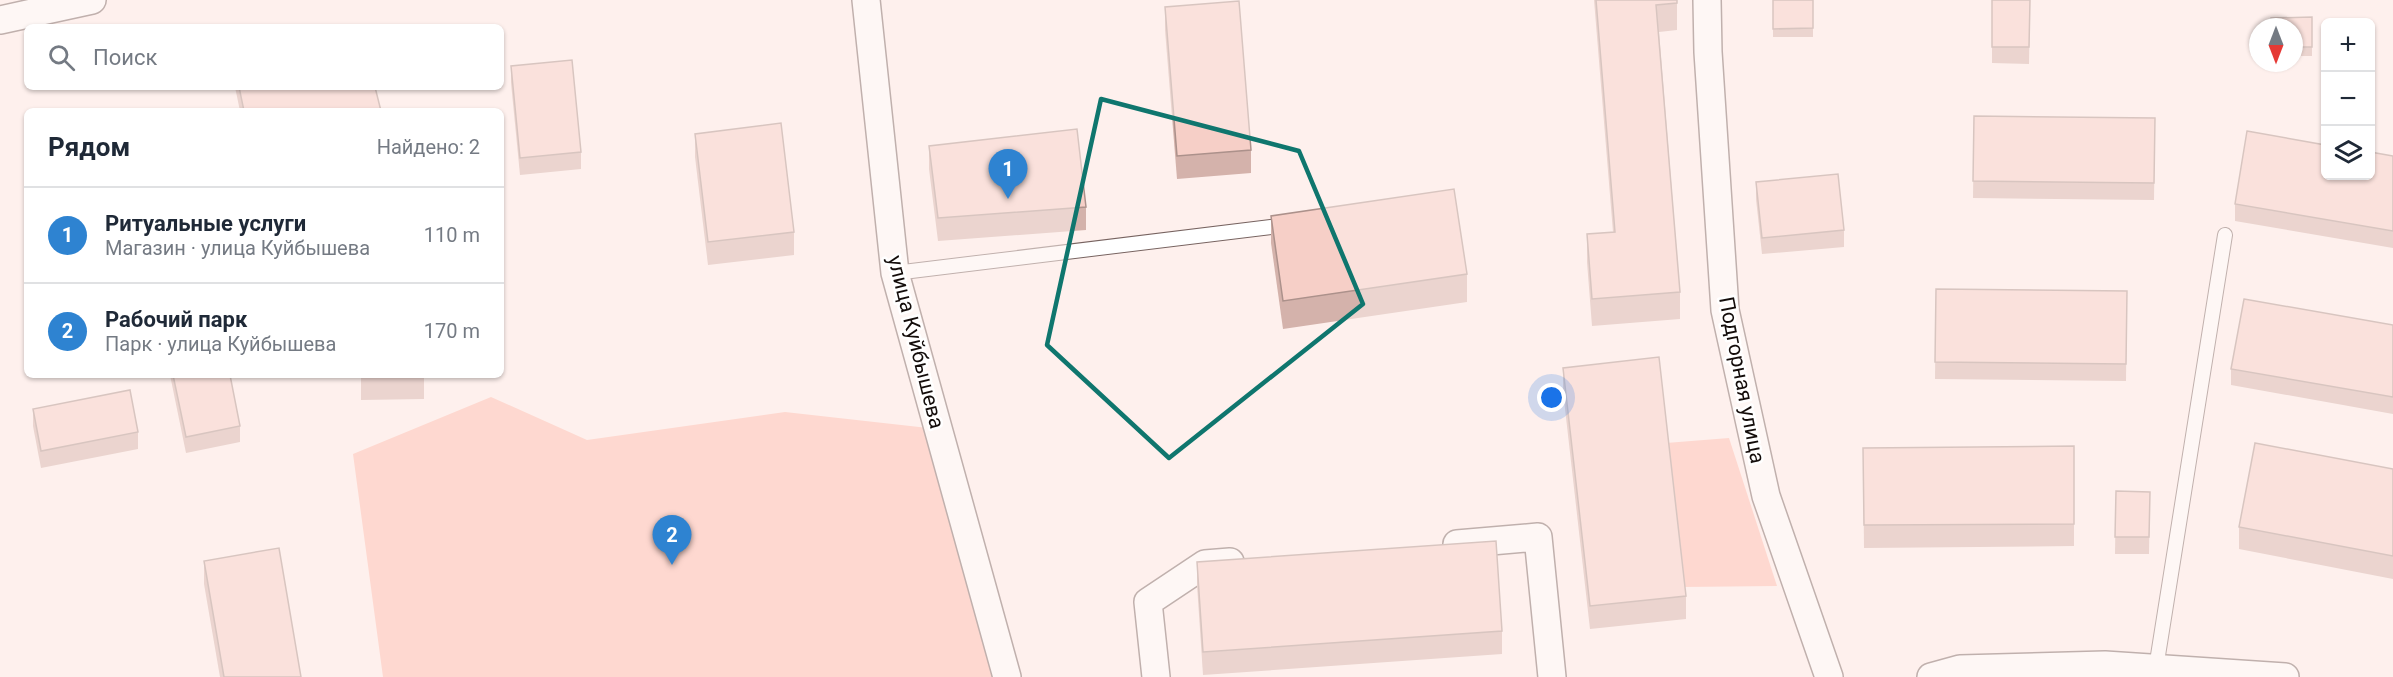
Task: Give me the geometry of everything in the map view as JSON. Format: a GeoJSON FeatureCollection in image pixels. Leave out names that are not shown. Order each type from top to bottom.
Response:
{"type":"FeatureCollection","features":[{"type":"Feature","properties":{"kind":"street"},"geometry":{"type":"LineString","coordinates":[[0,20],[92,0]]}},
{"type":"Feature","properties":{"kind":"street","name":"улица Куйбышева"},"geometry":{"type":"LineString","coordinates":[[866,0],[895,273],[1007,677]]}},
{"type":"Feature","properties":{"kind":"street","name":"Подгорная улица"},"geometry":{"type":"LineString","coordinates":[[1707,0],[1708,52],[1725,310],[1766,496],[1829,677]]}},
{"type":"Feature","properties":{"kind":"street"},"geometry":{"type":"LineString","coordinates":[[1431,546],[1538,537],[1552,677]]}},
{"type":"Feature","properties":{"kind":"street"},"geometry":{"type":"LineString","coordinates":[[1156,677],[1148,602],[1205,564],[1252,560]]}},
{"type":"Feature","properties":{"kind":"street"},"geometry":{"type":"LineString","coordinates":[[1931,677],[1960,669],[2106,665],[2285,677]]}},
{"type":"Feature","properties":{"kind":"lane"},"geometry":{"type":"LineString","coordinates":[[895,273],[1304,223]]}},
{"type":"Feature","properties":{"kind":"lane"},"geometry":{"type":"LineString","coordinates":[[2156,668],[2225,235]]}},
{"type":"Feature","properties":{"kind":"highlighted area"},"geometry":{"type":"Polygon","coordinates":[[[1101,99],[1299,151],[1363,304],[1169,458],[1047,345],[1101,99]]]}},
{"type":"Feature","properties":{"kind":"shaded area"},"geometry":{"type":"Polygon","coordinates":[[[491,397],[587,440],[785,412],[937,429],[1007,677],[383,677],[353,454],[491,397]]]}},
{"type":"Feature","properties":{"kind":"shaded area"},"geometry":{"type":"Polygon","coordinates":[[[1729,438],[1777,586],[1683,587],[1666,443],[1729,438]]]}},
{"type":"Feature","properties":{"kind":"building"},"geometry":{"type":"Polygon","coordinates":[[[1596,0],[1677,0],[1677,3],[1656,5],[1680,292],[1592,299],[1587,234],[1615,232],[1596,0]]]}},
{"type":"Feature","properties":{"kind":"building"},"geometry":{"type":"Polygon","coordinates":[[[1773,0],[1813,0],[1813,28],[1773,29],[1773,0]]]}},
{"type":"Feature","properties":{"kind":"building"},"geometry":{"type":"Polygon","coordinates":[[[1992,0],[2030,0],[2029,47],[1992,47],[1992,0]]]}},
{"type":"Feature","properties":{"kind":"building"},"geometry":{"type":"Polygon","coordinates":[[[1239,1],[1251,150],[1177,156],[1165,7],[1239,1]]]}},
{"type":"Feature","properties":{"kind":"building"},"geometry":{"type":"Polygon","coordinates":[[[2312,17],[2312,47],[2303,47],[2303,18],[2271,18],[2312,17]]]}},
{"type":"Feature","properties":{"kind":"building"},"geometry":{"type":"Polygon","coordinates":[[[572,60],[581,152],[520,158],[511,66],[572,60]]]}},
{"type":"Feature","properties":{"kind":"building"},"geometry":{"type":"Polygon","coordinates":[[[240,90],[376,90],[380,108],[243,108],[240,90]]]}},
{"type":"Feature","properties":{"kind":"building"},"geometry":{"type":"Polygon","coordinates":[[[1974,116],[2155,118],[2154,183],[1973,181],[1974,116]]]}},
{"type":"Feature","properties":{"kind":"building"},"geometry":{"type":"Polygon","coordinates":[[[781,123],[794,232],[708,242],[695,134],[781,123]]]}},
{"type":"Feature","properties":{"kind":"building"},"geometry":{"type":"Polygon","coordinates":[[[1077,129],[1086,207],[938,218],[929,146],[1077,129]]]}},
{"type":"Feature","properties":{"kind":"building"},"geometry":{"type":"Polygon","coordinates":[[[2247,131],[2321,144],[2321,180],[2375,180],[2375,153],[2393,156],[2393,231],[2235,204],[2247,131]]]}},
{"type":"Feature","properties":{"kind":"building"},"geometry":{"type":"Polygon","coordinates":[[[1838,174],[1844,230],[1762,238],[1756,182],[1838,174]]]}},
{"type":"Feature","properties":{"kind":"building"},"geometry":{"type":"Polygon","coordinates":[[[1454,189],[1467,274],[1283,301],[1271,216],[1454,189]]]}},
{"type":"Feature","properties":{"kind":"building"},"geometry":{"type":"Polygon","coordinates":[[[1936,289],[2127,291],[2126,364],[1935,362],[1936,289]]]}},
{"type":"Feature","properties":{"kind":"building"},"geometry":{"type":"Polygon","coordinates":[[[2244,299],[2393,325],[2393,397],[2231,369],[2244,299]]]}},
{"type":"Feature","properties":{"kind":"building"},"geometry":{"type":"Polygon","coordinates":[[[1659,357],[1686,596],[1590,606],[1563,368],[1659,357]]]}},
{"type":"Feature","properties":{"kind":"building"},"geometry":{"type":"Polygon","coordinates":[[[174,378],[231,378],[240,426],[186,437],[174,378]]]}},
{"type":"Feature","properties":{"kind":"building"},"geometry":{"type":"Polygon","coordinates":[[[130,390],[138,432],[41,451],[33,409],[130,390]]]}},
{"type":"Feature","properties":{"kind":"building"},"geometry":{"type":"Polygon","coordinates":[[[2255,443],[2393,469],[2393,556],[2239,527],[2255,443]]]}},
{"type":"Feature","properties":{"kind":"building"},"geometry":{"type":"Polygon","coordinates":[[[2074,446],[2074,524],[1864,525],[1863,448],[2074,446]]]}},
{"type":"Feature","properties":{"kind":"building"},"geometry":{"type":"Polygon","coordinates":[[[2116,491],[2150,492],[2149,537],[2115,537],[2116,491]]]}},
{"type":"Feature","properties":{"kind":"building"},"geometry":{"type":"Polygon","coordinates":[[[1496,541],[1502,631],[1203,652],[1197,562],[1496,541]]]}},
{"type":"Feature","properties":{"kind":"building"},"geometry":{"type":"Polygon","coordinates":[[[279,548],[301,677],[224,677],[204,561],[279,548]]]}},
{"type":"Feature","properties":{"kind":"place","name":"Ритуальные услуги"},"geometry":{"type":"Point","coordinates":[1008,199]}},
{"type":"Feature","properties":{"kind":"place","name":"Рабочий парк"},"geometry":{"type":"Point","coordinates":[672,565]}}]}
